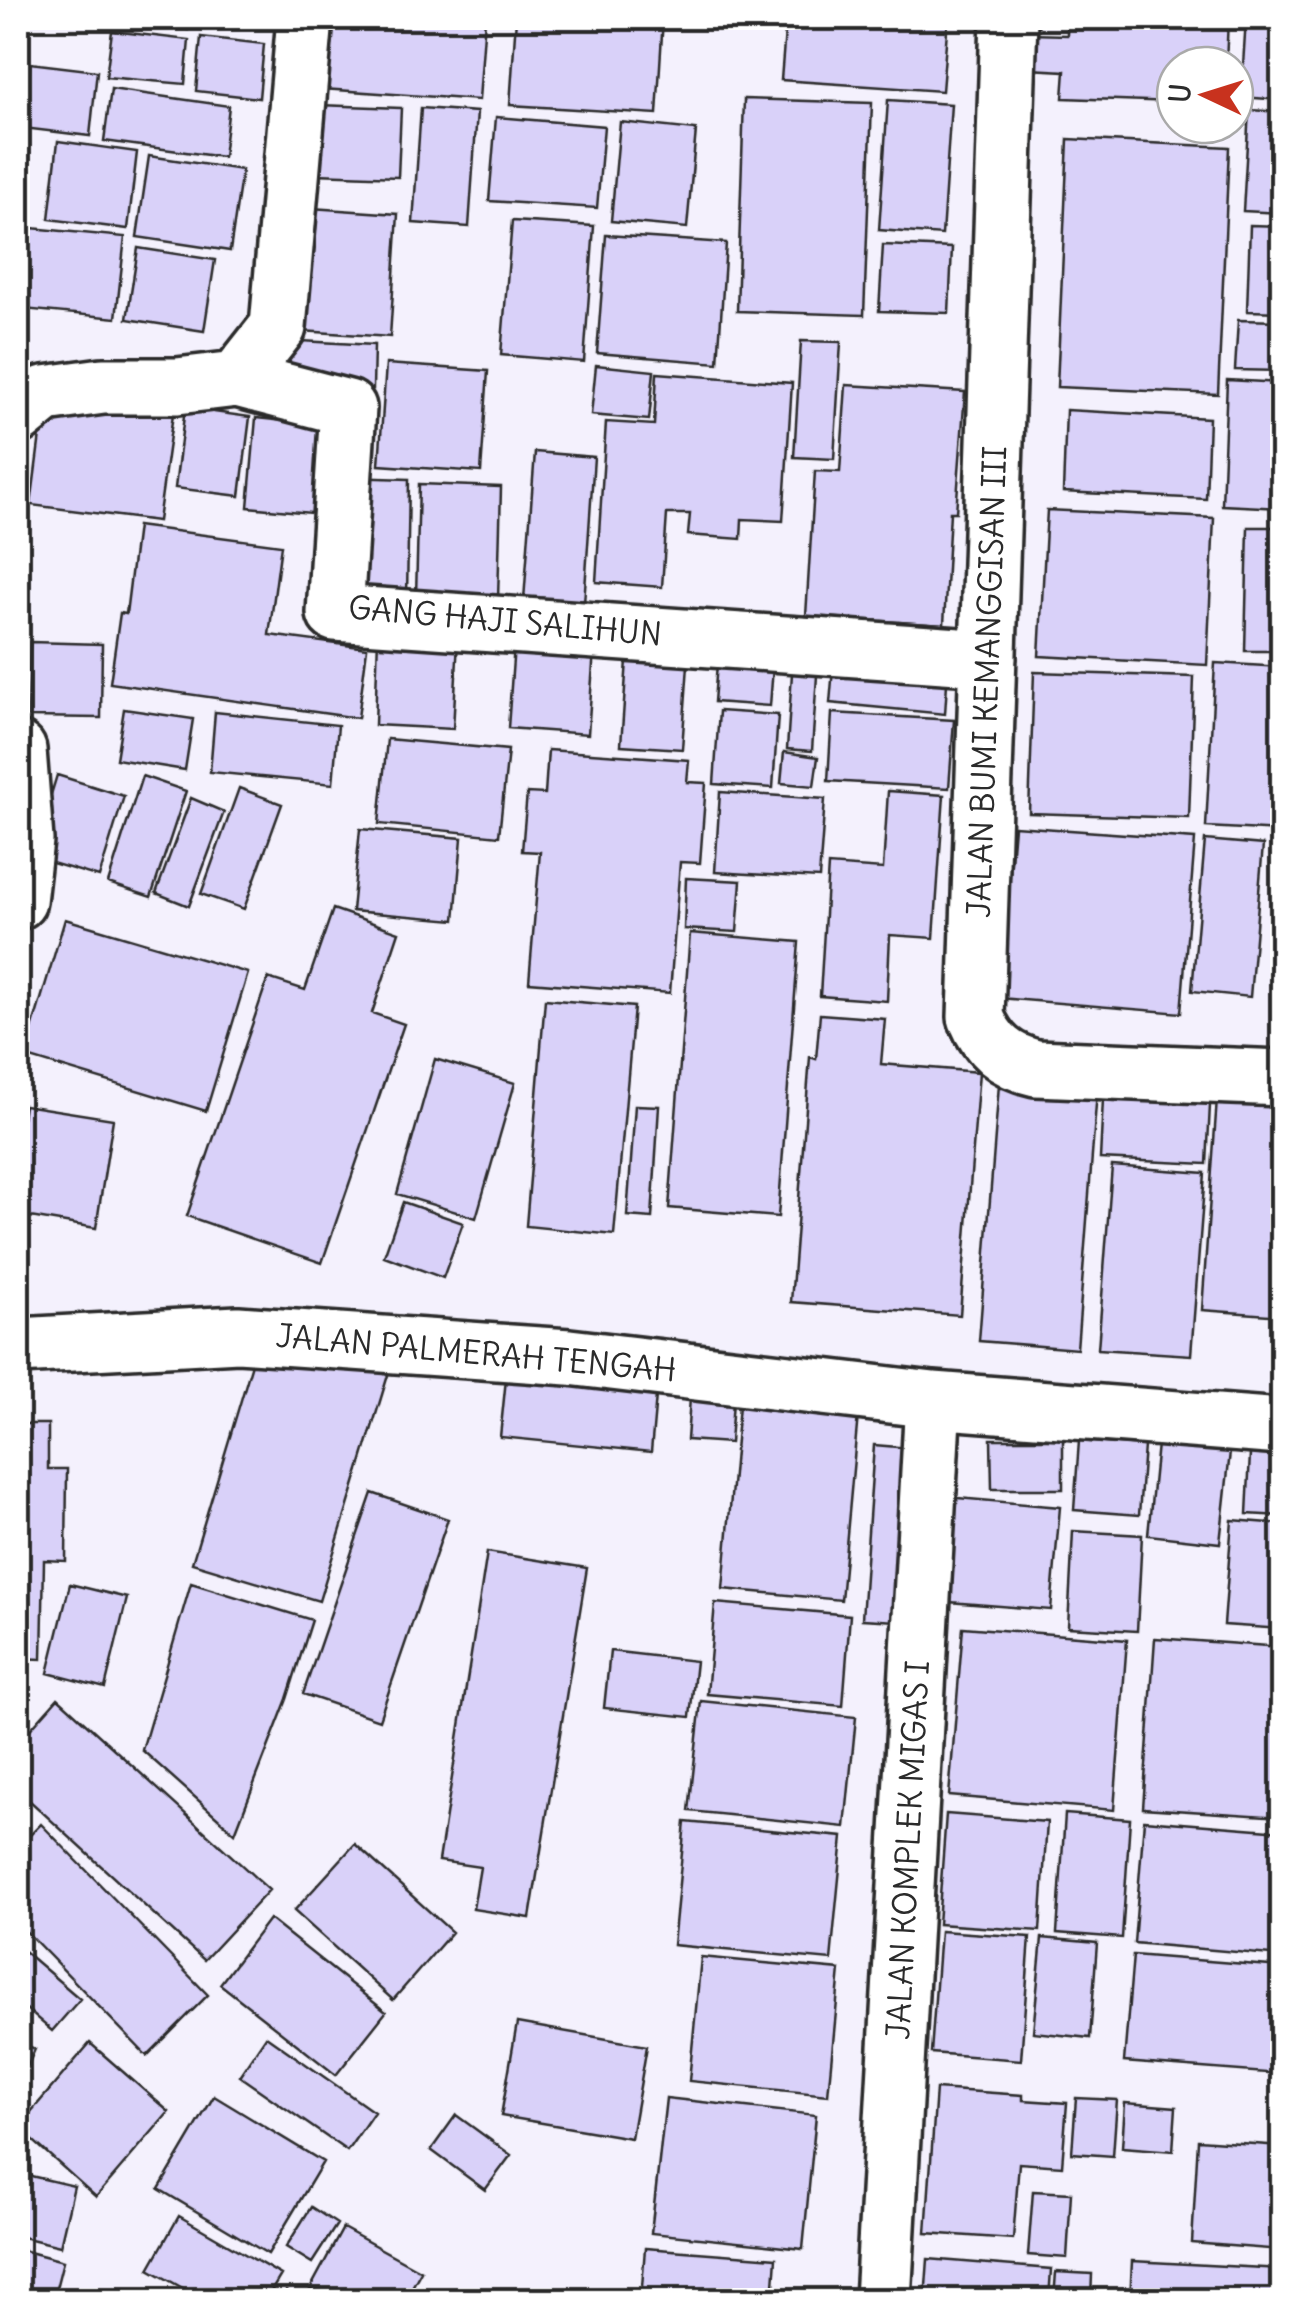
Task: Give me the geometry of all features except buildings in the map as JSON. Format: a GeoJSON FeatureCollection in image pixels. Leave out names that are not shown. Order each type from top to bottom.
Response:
{"type":"FeatureCollection","features":[{"type":"Feature","properties":{"kind":"street"},"geometry":{"type":"LineString","coordinates":[[18,416],[45,394],[103,386],[177,386],[237,379],[278,327],[304,18]]}},
{"type":"Feature","properties":{"kind":"street","name":"JALAN BUMI KEMANGGISAN III"},"geometry":{"type":"LineString","coordinates":[[1009,18],[976,1016],[984,1037],[1015,1063],[1036,1068],[1282,1078]]}},
{"type":"Feature","properties":{"kind":"street","name":"GANG HAJI SALIHUN"},"geometry":{"type":"LineString","coordinates":[[237,379],[348,408],[335,612],[988,658]]}},
{"type":"Feature","properties":{"kind":"street"},"geometry":{"type":"LineString","coordinates":[[18,750],[25,840],[18,901]]}},
{"type":"Feature","properties":{"kind":"street","name":"JALAN PALMERAH TENGAH"},"geometry":{"type":"LineString","coordinates":[[18,1346],[238,1334],[569,1357],[934,1400],[1282,1427]]}},
{"type":"Feature","properties":{"kind":"street","name":"JALAN KOMPLEK MIGAS I"},"geometry":{"type":"LineString","coordinates":[[883,2300],[934,1400]]}}]}
